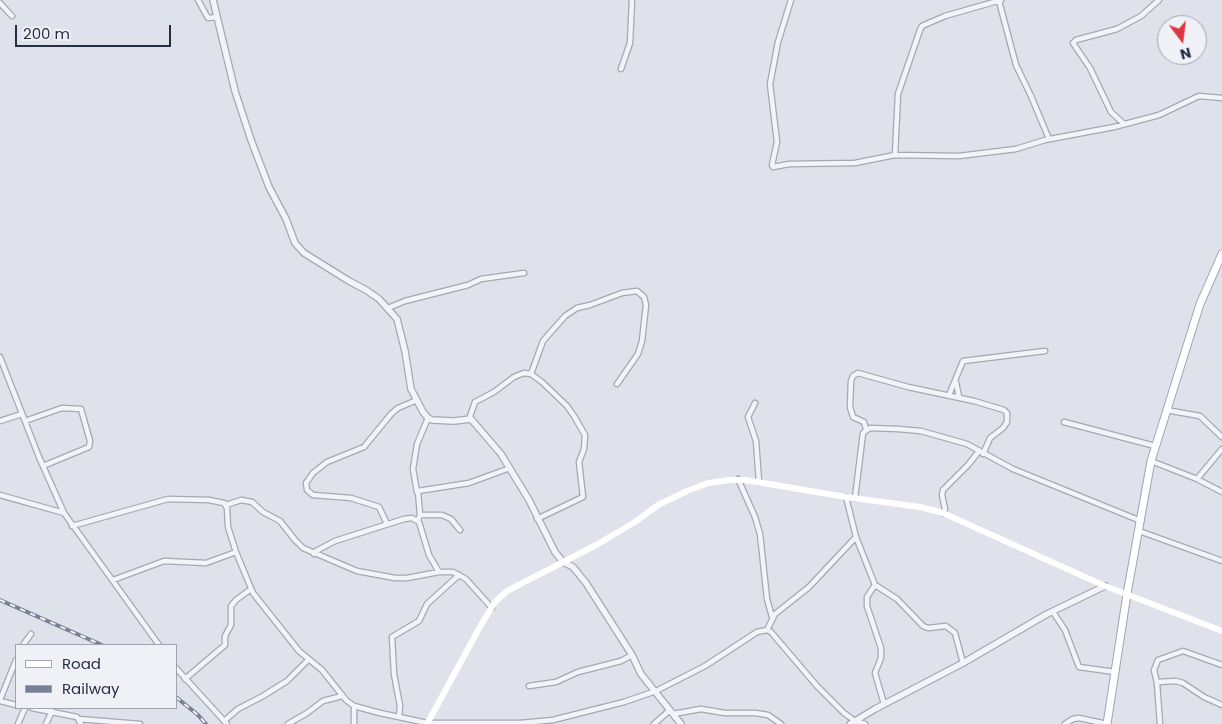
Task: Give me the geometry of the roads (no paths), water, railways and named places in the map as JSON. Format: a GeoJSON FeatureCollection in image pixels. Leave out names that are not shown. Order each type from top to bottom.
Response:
{"type":"FeatureCollection","features":[{"type":"Feature","properties":{"kind":"main road"},"geometry":{"type":"LineString","coordinates":[[1107,724],[1127,594],[1151,461],[1200,304],[1222,254]]}},
{"type":"Feature","properties":{"kind":"main road"},"geometry":{"type":"LineString","coordinates":[[427,724],[500,597],[507,591],[598,544],[658,506],[687,491],[708,483],[738,480],[759,482],[920,507],[943,513],[1105,586],[1222,631]]}},
{"type":"Feature","properties":{"kind":"street"},"geometry":{"type":"LineString","coordinates":[[198,0],[208,18],[217,17]]}},
{"type":"Feature","properties":{"kind":"street"},"geometry":{"type":"LineString","coordinates":[[213,0],[235,91],[251,140],[269,187],[286,219],[295,243],[304,253],[366,290],[388,308],[397,319],[411,389],[428,418],[432,420],[454,421],[470,419]]}},
{"type":"Feature","properties":{"kind":"street"},"geometry":{"type":"LineString","coordinates":[[621,69],[630,43],[632,0]]}},
{"type":"Feature","properties":{"kind":"street"},"geometry":{"type":"LineString","coordinates":[[791,0],[778,42],[770,84],[777,142],[772,166],[855,163],[895,155],[959,156],[1016,149],[1049,139],[1159,115],[1199,96],[1222,98]]}},
{"type":"Feature","properties":{"kind":"street"},"geometry":{"type":"LineString","coordinates":[[895,155],[898,94],[922,26],[945,16],[1000,0],[1016,65],[1032,96],[1049,139]]}},
{"type":"Feature","properties":{"kind":"street"},"geometry":{"type":"LineString","coordinates":[[1124,124],[1111,112],[1090,68],[1073,43],[1076,40],[1117,29],[1141,16],[1159,0]]}},
{"type":"Feature","properties":{"kind":"street"},"geometry":{"type":"LineString","coordinates":[[0,3],[12,16]]}},
{"type":"Feature","properties":{"kind":"street"},"geometry":{"type":"LineString","coordinates":[[388,308],[406,301],[468,285],[481,278],[524,273]]}},
{"type":"Feature","properties":{"kind":"street"},"geometry":{"type":"LineString","coordinates":[[531,374],[543,341],[565,316],[577,308],[622,293],[637,291],[644,297],[646,305],[642,341],[638,354],[617,384]]}},
{"type":"Feature","properties":{"kind":"street"},"geometry":{"type":"LineString","coordinates":[[949,395],[963,361],[1045,352]]}},
{"type":"Feature","properties":{"kind":"street"},"geometry":{"type":"LineString","coordinates":[[0,357],[43,466],[64,513],[157,644]]}},
{"type":"Feature","properties":{"kind":"street"},"geometry":{"type":"LineString","coordinates":[[470,419],[475,402],[494,392],[514,377],[531,374],[556,394],[582,428],[585,440],[579,462],[583,497],[537,519]]}},
{"type":"Feature","properties":{"kind":"street"},"geometry":{"type":"LineString","coordinates":[[855,498],[862,435],[866,429],[865,423],[854,418],[850,401],[851,385],[855,374],[862,374],[908,387],[949,395],[1004,410],[1007,413],[1006,425],[990,438],[981,452],[943,490],[942,495],[945,508],[943,513]]}},
{"type":"Feature","properties":{"kind":"street"},"geometry":{"type":"LineString","coordinates":[[955,381],[958,398]]}},
{"type":"Feature","properties":{"kind":"street"},"geometry":{"type":"LineString","coordinates":[[387,524],[379,507],[350,498],[313,495],[307,490],[306,483],[313,473],[327,462],[364,447],[391,414],[398,408],[416,400]]}},
{"type":"Feature","properties":{"kind":"street"},"geometry":{"type":"LineString","coordinates":[[755,404],[748,417],[756,442],[759,482]]}},
{"type":"Feature","properties":{"kind":"street"},"geometry":{"type":"LineString","coordinates":[[25,421],[62,408],[80,408],[82,412],[89,437],[89,447],[43,466]]}},
{"type":"Feature","properties":{"kind":"street"},"geometry":{"type":"LineString","coordinates":[[1166,410],[1200,416],[1222,437]]}},
{"type":"Feature","properties":{"kind":"street"},"geometry":{"type":"LineString","coordinates":[[0,421],[22,414]]}},
{"type":"Feature","properties":{"kind":"street"},"geometry":{"type":"LineString","coordinates":[[428,418],[418,444],[413,478],[417,492],[419,518],[429,555],[439,572]]}},
{"type":"Feature","properties":{"kind":"street"},"geometry":{"type":"LineString","coordinates":[[470,419],[510,468],[555,552],[563,562],[573,567],[586,583],[642,674],[681,724]]}},
{"type":"Feature","properties":{"kind":"street"},"geometry":{"type":"LineString","coordinates":[[1064,422],[1155,446]]}},
{"type":"Feature","properties":{"kind":"street"},"geometry":{"type":"LineString","coordinates":[[866,429],[918,430],[967,444],[1013,469],[1141,520]]}},
{"type":"Feature","properties":{"kind":"street"},"geometry":{"type":"LineString","coordinates":[[1197,479],[1222,449]]}},
{"type":"Feature","properties":{"kind":"street"},"geometry":{"type":"LineString","coordinates":[[1151,461],[1197,479],[1222,492]]}},
{"type":"Feature","properties":{"kind":"street"},"geometry":{"type":"LineString","coordinates":[[417,492],[419,490],[468,483],[510,468]]}},
{"type":"Feature","properties":{"kind":"street"},"geometry":{"type":"LineString","coordinates":[[738,480],[755,517],[760,534],[767,599],[772,617]]}},
{"type":"Feature","properties":{"kind":"street"},"geometry":{"type":"LineString","coordinates":[[0,496],[64,513]]}},
{"type":"Feature","properties":{"kind":"street"},"geometry":{"type":"LineString","coordinates":[[846,497],[856,537],[875,585],[897,599],[923,626],[928,628],[946,626],[955,633],[962,663]]}},
{"type":"Feature","properties":{"kind":"street"},"geometry":{"type":"LineString","coordinates":[[72,526],[155,502],[174,499],[217,500],[226,505],[228,508],[228,527],[251,589],[292,644],[308,660],[322,670],[342,696],[354,706],[427,724],[520,723],[553,720],[656,691],[704,666],[757,632],[767,630],[775,636],[816,686],[852,722],[865,724]]}},
{"type":"Feature","properties":{"kind":"street"},"geometry":{"type":"LineString","coordinates":[[226,505],[241,500],[252,502],[264,512],[280,521],[295,540],[314,554],[357,571],[395,578],[414,578],[448,571],[459,575],[471,583],[492,608]]}},
{"type":"Feature","properties":{"kind":"street"},"geometry":{"type":"LineString","coordinates":[[314,554],[335,541],[404,519],[442,515],[451,519],[460,530]]}},
{"type":"Feature","properties":{"kind":"street"},"geometry":{"type":"LineString","coordinates":[[1139,531],[1222,561]]}},
{"type":"Feature","properties":{"kind":"street"},"geometry":{"type":"LineString","coordinates":[[767,630],[772,617],[809,587],[856,537]]}},
{"type":"Feature","properties":{"kind":"street"},"geometry":{"type":"LineString","coordinates":[[113,580],[164,560],[206,563],[236,552]]}},
{"type":"Feature","properties":{"kind":"street"},"geometry":{"type":"LineString","coordinates":[[399,717],[400,706],[394,674],[392,637],[419,621],[427,604],[459,575]]}},
{"type":"Feature","properties":{"kind":"street"},"geometry":{"type":"LineString","coordinates":[[875,585],[867,597],[867,606],[881,648],[881,658],[875,672],[884,704]]}},
{"type":"Feature","properties":{"kind":"street"},"geometry":{"type":"LineString","coordinates":[[852,722],[1053,612],[1105,586]]}},
{"type":"Feature","properties":{"kind":"street"},"geometry":{"type":"LineString","coordinates":[[185,679],[225,645],[225,636],[231,625],[231,606],[251,589]]}},
{"type":"Feature","properties":{"kind":"street"},"geometry":{"type":"LineString","coordinates":[[1053,612],[1064,630],[1080,667],[1115,672]]}},
{"type":"Feature","properties":{"kind":"street"},"geometry":{"type":"LineString","coordinates":[[24,644],[31,634]]}},
{"type":"Feature","properties":{"kind":"street"},"geometry":{"type":"LineString","coordinates":[[1160,724],[1154,670],[1158,660],[1183,651],[1222,665]]}},
{"type":"Feature","properties":{"kind":"street"},"geometry":{"type":"LineString","coordinates":[[529,686],[556,682],[578,672],[621,661],[632,655]]}},
{"type":"Feature","properties":{"kind":"street"},"geometry":{"type":"LineString","coordinates":[[178,670],[225,722],[238,709],[264,696],[287,681],[308,660]]}},
{"type":"Feature","properties":{"kind":"street"},"geometry":{"type":"LineString","coordinates":[[15,663],[0,701],[15,705]]}},
{"type":"Feature","properties":{"kind":"street"},"geometry":{"type":"LineString","coordinates":[[1156,683],[1176,681],[1183,683],[1204,697],[1222,705]]}},
{"type":"Feature","properties":{"kind":"street"},"geometry":{"type":"LineString","coordinates":[[288,724],[323,701],[342,696]]}},
{"type":"Feature","properties":{"kind":"street"},"geometry":{"type":"LineString","coordinates":[[354,706],[354,724]]}},
{"type":"Feature","properties":{"kind":"street"},"geometry":{"type":"LineString","coordinates":[[18,724],[25,709]]}},
{"type":"Feature","properties":{"kind":"street"},"geometry":{"type":"LineString","coordinates":[[39,709],[72,715],[80,721],[140,724]]}},
{"type":"Feature","properties":{"kind":"street"},"geometry":{"type":"LineString","coordinates":[[654,724],[671,712],[701,710],[768,715],[781,724]]}},
{"type":"Feature","properties":{"kind":"street"},"geometry":{"type":"LineString","coordinates":[[46,724],[52,711]]}},
{"type":"Feature","properties":{"kind":"street"},"geometry":{"type":"LineString","coordinates":[[1065,724],[1079,718],[1107,724]]}},
{"type":"Feature","properties":{"kind":"railway"},"geometry":{"type":"LineString","coordinates":[[0,600],[100,644]]}},
{"type":"Feature","properties":{"kind":"railway"},"geometry":{"type":"LineString","coordinates":[[178,699],[206,724]]}}]}
